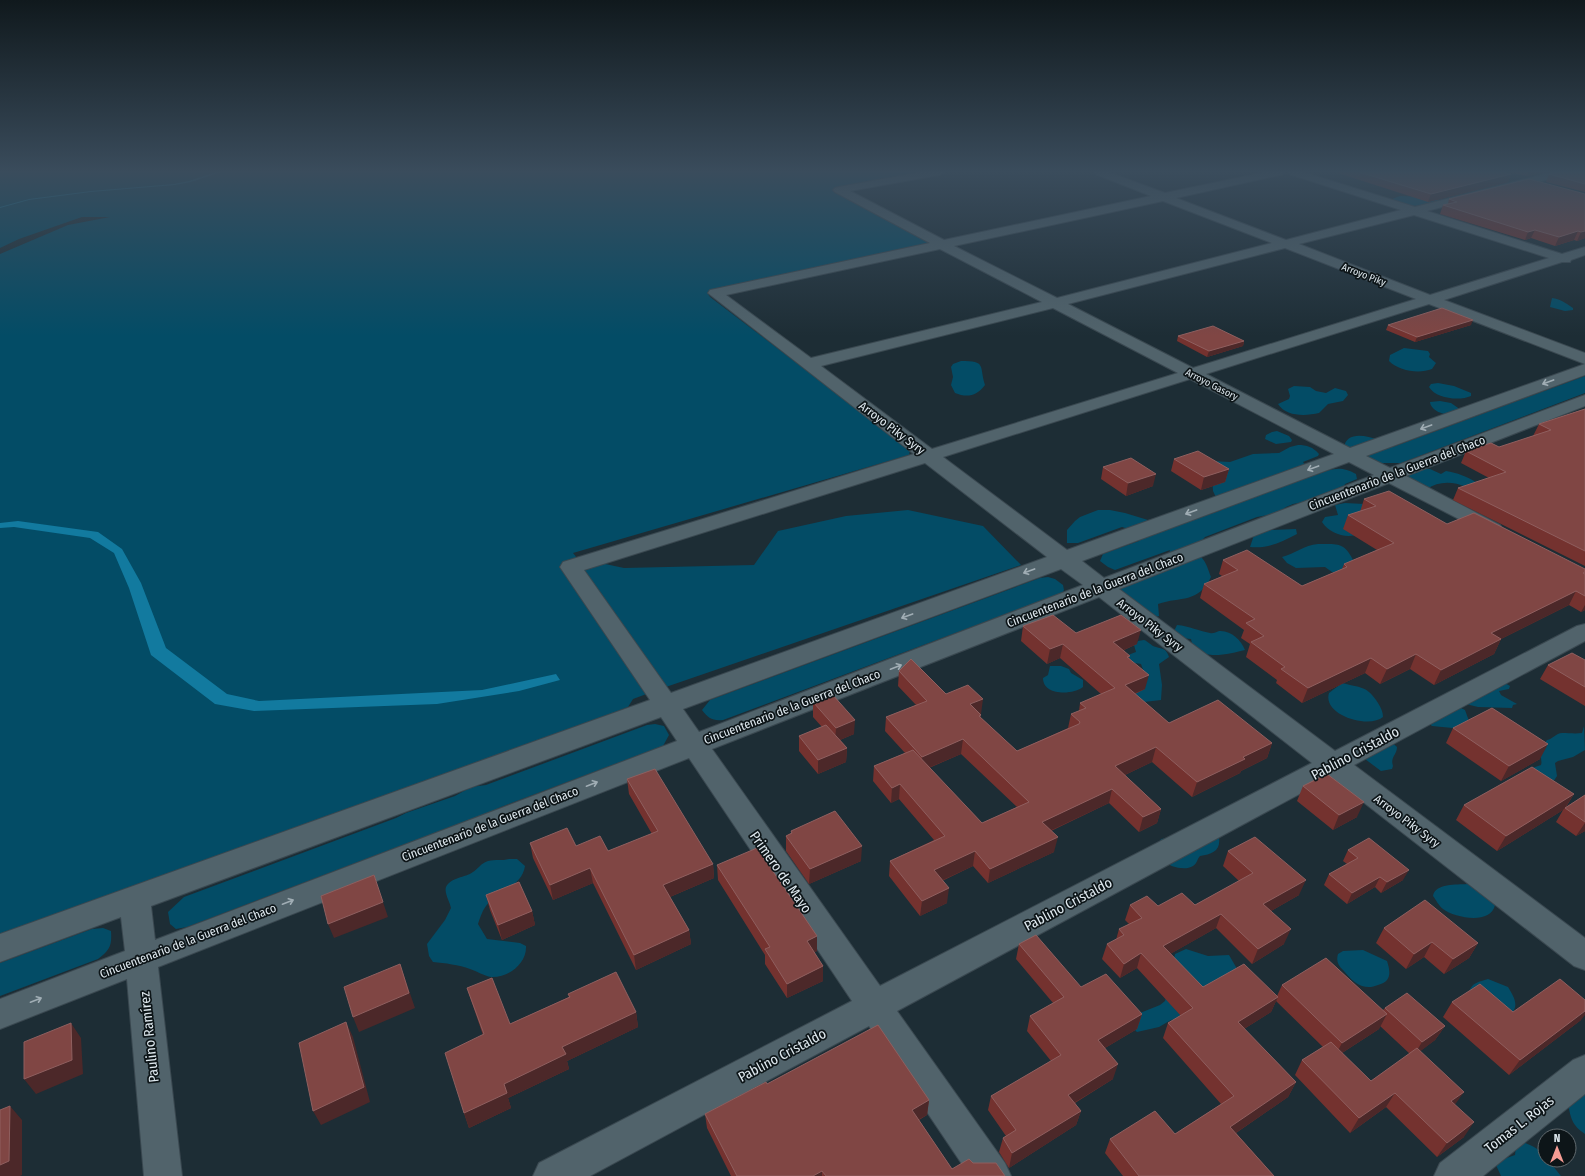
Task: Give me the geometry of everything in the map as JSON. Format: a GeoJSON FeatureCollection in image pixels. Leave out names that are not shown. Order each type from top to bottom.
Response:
{"type":"FeatureCollection","features":[{"type":"Feature","properties":{"kind":"street","name":"Arroyo Gasory"},"geometry":{"type":"LineString","coordinates":[[909,227],[1508,537]]}},
{"type":"Feature","properties":{"kind":"street"},"geometry":{"type":"LineString","coordinates":[[941,244],[1022,227]]}},
{"type":"Feature","properties":{"kind":"street","name":"Arroyo Piky"},"geometry":{"type":"LineString","coordinates":[[1242,227],[1585,359]]}},
{"type":"Feature","properties":{"kind":"street"},"geometry":{"type":"LineString","coordinates":[[808,364],[1055,303],[1350,227]]}},
{"type":"Feature","properties":{"kind":"street"},"geometry":{"type":"LineString","coordinates":[[1466,227],[1585,265]]}},
{"type":"Feature","properties":{"kind":"street","name":"Arroyo Piky Syry"},"geometry":{"type":"LineString","coordinates":[[941,244],[715,293],[1585,956]]}},
{"type":"Feature","properties":{"kind":"street"},"geometry":{"type":"LineString","coordinates":[[928,456],[1585,252]]}},
{"type":"Feature","properties":{"kind":"street"},"geometry":{"type":"LineString","coordinates":[[0,948],[1585,368]]}},
{"type":"Feature","properties":{"kind":"street","name":"Cincuentenario de la Guerra del Chaco"},"geometry":{"type":"LineString","coordinates":[[0,1014],[1585,400]]}},
{"type":"Feature","properties":{"kind":"street","name":"Primero de Mayo"},"geometry":{"type":"LineString","coordinates":[[928,456],[571,567],[992,1176]]}},
{"type":"Feature","properties":{"kind":"street","name":"Pablino Cristaldo"},"geometry":{"type":"LineString","coordinates":[[552,1176],[1585,631]]}},
{"type":"Feature","properties":{"kind":"street","name":"Paulino Ramírez"},"geometry":{"type":"LineString","coordinates":[[135,899],[163,1176]]}},
{"type":"Feature","properties":{"kind":"street","name":"Tomas L. Rojas"},"geometry":{"type":"LineString","coordinates":[[1453,1176],[1585,1072]]}},
{"type":"Feature","properties":{"kind":"shaded area"},"geometry":{"type":"Polygon","coordinates":[[[0,227],[54,227],[19,239],[0,248],[0,227]]]}},
{"type":"Feature","properties":{"kind":"shaded area"},"geometry":{"type":"Polygon","coordinates":[[[64,227],[904,227],[929,242],[716,289],[708,292],[708,294],[907,447],[910,451],[909,455],[573,553],[577,558],[624,568],[754,565],[778,531],[846,516],[908,510],[983,526],[1021,565],[660,689],[633,699],[628,707],[618,711],[0,936],[0,254],[64,227]]]}},
{"type":"Feature","properties":{"kind":"shaded area"},"geometry":{"type":"Polygon","coordinates":[[[1552,298],[1558,299],[1565,303],[1573,308],[1573,310],[1565,311],[1550,307],[1552,298]]]}},
{"type":"Feature","properties":{"kind":"shaded area"},"geometry":{"type":"Polygon","coordinates":[[[1404,348],[1428,351],[1430,354],[1429,357],[1436,363],[1432,369],[1427,371],[1409,371],[1398,367],[1389,361],[1390,355],[1404,348]]]}},
{"type":"Feature","properties":{"kind":"shaded area"},"geometry":{"type":"Polygon","coordinates":[[[961,361],[975,362],[982,369],[985,385],[975,394],[968,396],[959,395],[955,393],[951,385],[953,377],[951,367],[953,364],[961,361]]]}},
{"type":"Feature","properties":{"kind":"shaded area"},"geometry":{"type":"Polygon","coordinates":[[[1585,376],[1585,393],[1401,463],[1367,463],[1344,448],[1346,441],[1351,437],[1358,436],[1374,438],[1393,447],[1585,376]]]}},
{"type":"Feature","properties":{"kind":"shaded area"},"geometry":{"type":"Polygon","coordinates":[[[1438,383],[1454,386],[1471,393],[1471,396],[1455,399],[1442,396],[1432,391],[1429,387],[1431,384],[1438,383]]]}},
{"type":"Feature","properties":{"kind":"shaded area"},"geometry":{"type":"Polygon","coordinates":[[[1294,386],[1310,387],[1316,391],[1326,393],[1335,388],[1346,391],[1348,395],[1343,401],[1328,404],[1319,413],[1302,415],[1286,411],[1278,404],[1289,399],[1290,396],[1288,389],[1294,386]]]}},
{"type":"Feature","properties":{"kind":"shaded area"},"geometry":{"type":"Polygon","coordinates":[[[1440,401],[1451,403],[1461,410],[1452,415],[1438,412],[1433,408],[1430,402],[1440,401]]]}},
{"type":"Feature","properties":{"kind":"shaded area"},"geometry":{"type":"Polygon","coordinates":[[[1277,431],[1289,436],[1292,440],[1291,442],[1276,444],[1265,439],[1266,435],[1277,431]]]}},
{"type":"Feature","properties":{"kind":"shaded area"},"geometry":{"type":"Polygon","coordinates":[[[1298,445],[1310,447],[1319,454],[1318,456],[1303,462],[1311,473],[1316,475],[1331,470],[1341,469],[1356,474],[1357,479],[1345,484],[1343,489],[1308,501],[1293,504],[1278,513],[1257,517],[1205,537],[1197,546],[1195,552],[1204,560],[1211,577],[1206,586],[1195,595],[1188,598],[1158,604],[1159,616],[1148,619],[1119,596],[1120,589],[1123,582],[1168,557],[1170,550],[1115,570],[1100,561],[1103,554],[1139,541],[1132,530],[1122,527],[1078,543],[1067,543],[1067,530],[1075,521],[1080,517],[1098,510],[1110,510],[1125,513],[1148,520],[1186,514],[1196,519],[1222,510],[1213,491],[1211,461],[1230,462],[1253,454],[1279,453],[1290,447],[1298,445]]]}},
{"type":"Feature","properties":{"kind":"shaded area"},"geometry":{"type":"Polygon","coordinates":[[[1419,469],[1430,469],[1441,474],[1446,471],[1466,477],[1477,483],[1466,487],[1451,483],[1441,483],[1427,489],[1405,480],[1409,474],[1417,473],[1419,469]]]}},
{"type":"Feature","properties":{"kind":"shaded area"},"geometry":{"type":"Polygon","coordinates":[[[1345,503],[1364,504],[1360,534],[1344,536],[1329,530],[1322,522],[1325,517],[1338,515],[1335,505],[1345,503]]]}},
{"type":"Feature","properties":{"kind":"shaded area"},"geometry":{"type":"Polygon","coordinates":[[[18,521],[98,532],[122,549],[141,583],[166,648],[227,694],[259,701],[482,690],[556,674],[560,680],[519,691],[437,704],[254,711],[215,704],[151,655],[129,588],[114,553],[90,538],[14,527],[0,528],[0,523],[18,521]]]}},
{"type":"Feature","properties":{"kind":"shaded area"},"geometry":{"type":"Polygon","coordinates":[[[1296,529],[1297,534],[1280,542],[1263,547],[1250,547],[1254,535],[1271,530],[1296,529]]]}},
{"type":"Feature","properties":{"kind":"shaded area"},"geometry":{"type":"Polygon","coordinates":[[[1318,544],[1336,544],[1344,548],[1351,555],[1354,562],[1344,576],[1332,572],[1325,567],[1296,568],[1287,563],[1282,557],[1308,546],[1318,544]]]}},
{"type":"Feature","properties":{"kind":"shaded area"},"geometry":{"type":"Polygon","coordinates":[[[1048,577],[1055,579],[1063,585],[1064,590],[1062,593],[723,720],[711,718],[702,710],[710,700],[1040,578],[1048,577]]]}},
{"type":"Feature","properties":{"kind":"shaded area"},"geometry":{"type":"Polygon","coordinates":[[[1177,625],[1211,633],[1219,631],[1228,632],[1238,639],[1245,650],[1222,655],[1206,654],[1194,647],[1191,639],[1181,638],[1174,631],[1177,625]]]}},
{"type":"Feature","properties":{"kind":"shaded area"},"geometry":{"type":"Polygon","coordinates":[[[1144,640],[1154,646],[1164,649],[1169,657],[1159,664],[1162,685],[1161,700],[1144,702],[1133,693],[1144,672],[1141,664],[1129,662],[1128,655],[1136,652],[1134,645],[1138,641],[1144,640]]]}},
{"type":"Feature","properties":{"kind":"shaded area"},"geometry":{"type":"Polygon","coordinates":[[[1050,666],[1061,666],[1069,669],[1071,673],[1083,680],[1083,687],[1073,692],[1059,692],[1048,688],[1044,684],[1043,678],[1048,675],[1050,666]]]}},
{"type":"Feature","properties":{"kind":"shaded area"},"geometry":{"type":"Polygon","coordinates":[[[1503,682],[1510,686],[1509,689],[1499,691],[1501,695],[1517,704],[1513,705],[1512,708],[1478,707],[1466,704],[1477,696],[1488,694],[1491,692],[1490,688],[1503,682]]]}},
{"type":"Feature","properties":{"kind":"shaded area"},"geometry":{"type":"Polygon","coordinates":[[[1342,683],[1367,690],[1374,697],[1380,707],[1383,717],[1368,721],[1348,718],[1339,713],[1333,708],[1329,701],[1329,693],[1342,683]]]}},
{"type":"Feature","properties":{"kind":"shaded area"},"geometry":{"type":"Polygon","coordinates":[[[1455,705],[1465,710],[1469,721],[1463,729],[1432,726],[1427,722],[1455,705]]]}},
{"type":"Feature","properties":{"kind":"shaded area"},"geometry":{"type":"Polygon","coordinates":[[[655,724],[664,726],[669,735],[663,746],[501,807],[473,820],[444,829],[424,838],[187,927],[176,929],[170,924],[168,912],[184,897],[455,796],[471,787],[486,785],[647,725],[655,724]]]}},
{"type":"Feature","properties":{"kind":"shaded area"},"geometry":{"type":"Polygon","coordinates":[[[1584,726],[1585,750],[1573,757],[1555,763],[1557,776],[1553,782],[1532,768],[1541,765],[1541,751],[1547,740],[1560,733],[1582,733],[1584,726]]]}},
{"type":"Feature","properties":{"kind":"shaded area"},"geometry":{"type":"Polygon","coordinates":[[[1388,739],[1397,747],[1397,750],[1392,760],[1392,769],[1381,771],[1365,759],[1361,751],[1388,739]]]}},
{"type":"Feature","properties":{"kind":"shaded area"},"geometry":{"type":"Polygon","coordinates":[[[1219,837],[1219,846],[1215,851],[1200,856],[1194,865],[1186,868],[1173,867],[1163,861],[1158,844],[1161,839],[1167,838],[1219,837]]]}},
{"type":"Feature","properties":{"kind":"shaded area"},"geometry":{"type":"Polygon","coordinates":[[[517,859],[525,866],[523,873],[514,884],[496,896],[486,906],[482,912],[478,924],[487,939],[520,943],[526,946],[523,959],[520,964],[515,969],[504,975],[491,977],[461,966],[433,962],[429,956],[427,944],[445,920],[451,908],[446,892],[446,887],[448,884],[455,879],[470,874],[486,862],[491,860],[517,859]]]}},
{"type":"Feature","properties":{"kind":"shaded area"},"geometry":{"type":"Polygon","coordinates":[[[1467,884],[1483,891],[1495,905],[1492,911],[1487,915],[1472,918],[1456,915],[1443,909],[1433,896],[1438,889],[1442,887],[1467,884]]]}},
{"type":"Feature","properties":{"kind":"shaded area"},"geometry":{"type":"Polygon","coordinates":[[[103,928],[111,931],[111,940],[108,950],[98,959],[0,996],[0,963],[92,929],[103,928]]]}},
{"type":"Feature","properties":{"kind":"shaded area"},"geometry":{"type":"Polygon","coordinates":[[[1186,949],[1208,956],[1229,955],[1236,967],[1237,973],[1193,1015],[1171,1020],[1159,1027],[1137,1032],[1131,1026],[1135,1015],[1160,1005],[1165,1001],[1175,954],[1186,949]]]}},
{"type":"Feature","properties":{"kind":"shaded area"},"geometry":{"type":"Polygon","coordinates":[[[1363,950],[1387,961],[1389,976],[1388,979],[1382,984],[1366,987],[1356,983],[1337,961],[1338,954],[1343,951],[1363,950]]]}},
{"type":"Feature","properties":{"kind":"shaded area"},"geometry":{"type":"Polygon","coordinates":[[[1488,979],[1508,987],[1515,1001],[1515,1008],[1510,1015],[1469,992],[1474,984],[1488,979]]]}},
{"type":"Feature","properties":{"kind":"shaded area"},"geometry":{"type":"Polygon","coordinates":[[[1582,1094],[1585,1095],[1585,1134],[1577,1128],[1573,1121],[1568,1104],[1582,1094]]]}},
{"type":"Feature","properties":{"kind":"shaded area"},"geometry":{"type":"Polygon","coordinates":[[[1520,1141],[1537,1149],[1537,1168],[1554,1168],[1561,1176],[1501,1176],[1496,1165],[1501,1160],[1515,1155],[1516,1146],[1520,1141]]]}},
{"type":"Feature","properties":{"kind":"building"},"geometry":{"type":"Polygon","coordinates":[[[1512,227],[1585,227],[1585,231],[1578,231],[1559,237],[1535,230],[1528,232],[1512,227]]]}},
{"type":"Feature","properties":{"kind":"building"},"geometry":{"type":"Polygon","coordinates":[[[1442,308],[1473,320],[1417,337],[1388,325],[1442,308]]]}},
{"type":"Feature","properties":{"kind":"building"},"geometry":{"type":"Polygon","coordinates":[[[1213,326],[1244,341],[1209,351],[1178,336],[1213,326]]]}},
{"type":"Feature","properties":{"kind":"building"},"geometry":{"type":"Polygon","coordinates":[[[1585,409],[1585,551],[1458,488],[1506,472],[1466,451],[1491,443],[1499,447],[1551,430],[1539,424],[1585,409]]]}},
{"type":"Feature","properties":{"kind":"building"},"geometry":{"type":"Polygon","coordinates":[[[1198,451],[1229,469],[1204,477],[1174,459],[1198,451]]]}},
{"type":"Feature","properties":{"kind":"building"},"geometry":{"type":"Polygon","coordinates":[[[1131,458],[1156,474],[1128,483],[1103,467],[1131,458]]]}},
{"type":"Feature","properties":{"kind":"building"},"geometry":{"type":"Polygon","coordinates":[[[1389,491],[1447,524],[1474,513],[1585,569],[1585,572],[1583,573],[1585,574],[1585,596],[1576,591],[1491,633],[1501,639],[1441,670],[1416,654],[1387,669],[1371,658],[1308,688],[1281,669],[1285,667],[1251,642],[1264,636],[1246,623],[1255,619],[1204,584],[1238,570],[1223,560],[1247,550],[1302,586],[1347,567],[1344,564],[1394,543],[1348,515],[1376,506],[1364,499],[1389,491]]]}},
{"type":"Feature","properties":{"kind":"building"},"geometry":{"type":"Polygon","coordinates":[[[1053,615],[1076,633],[1121,615],[1141,630],[1113,642],[1130,656],[1127,657],[1149,675],[1125,685],[1169,723],[1218,700],[1272,743],[1243,757],[1245,759],[1197,782],[1156,747],[1115,766],[1161,809],[1143,817],[1112,789],[1042,822],[1058,837],[990,869],[975,851],[934,870],[949,888],[922,901],[890,861],[945,836],[900,784],[892,788],[874,766],[913,750],[982,823],[1029,802],[963,739],[922,757],[886,717],[927,701],[899,671],[911,659],[946,694],[968,685],[983,699],[970,704],[981,715],[979,716],[1017,751],[1079,724],[1080,722],[1071,714],[1086,708],[1080,703],[1115,688],[1063,644],[1050,649],[1023,626],[1053,615]]]}},
{"type":"Feature","properties":{"kind":"building"},"geometry":{"type":"Polygon","coordinates":[[[1572,653],[1585,660],[1585,687],[1548,665],[1572,653]]]}},
{"type":"Feature","properties":{"kind":"building"},"geometry":{"type":"Polygon","coordinates":[[[832,694],[855,720],[836,728],[813,702],[832,694]]]}},
{"type":"Feature","properties":{"kind":"building"},"geometry":{"type":"Polygon","coordinates":[[[1492,708],[1548,744],[1509,766],[1453,728],[1492,708]]]}},
{"type":"Feature","properties":{"kind":"building"},"geometry":{"type":"Polygon","coordinates":[[[826,725],[847,748],[818,760],[799,736],[826,725]]]}},
{"type":"Feature","properties":{"kind":"building"},"geometry":{"type":"Polygon","coordinates":[[[1532,767],[1574,794],[1506,836],[1464,805],[1532,767]]]}},
{"type":"Feature","properties":{"kind":"building"},"geometry":{"type":"Polygon","coordinates":[[[655,769],[713,864],[663,885],[689,930],[634,955],[590,868],[550,885],[530,843],[567,828],[576,846],[600,836],[608,851],[658,831],[627,779],[655,769]]]}},
{"type":"Feature","properties":{"kind":"building"},"geometry":{"type":"Polygon","coordinates":[[[1327,774],[1364,802],[1339,815],[1303,786],[1327,774]]]}},
{"type":"Feature","properties":{"kind":"building"},"geometry":{"type":"Polygon","coordinates":[[[1585,795],[1585,822],[1565,808],[1585,795]]]}},
{"type":"Feature","properties":{"kind":"building"},"geometry":{"type":"Polygon","coordinates":[[[835,811],[862,846],[810,869],[786,836],[792,833],[791,831],[835,811]]]}},
{"type":"Feature","properties":{"kind":"building"},"geometry":{"type":"Polygon","coordinates":[[[1255,837],[1306,880],[1263,904],[1291,929],[1258,949],[1221,914],[1163,946],[1203,987],[1244,964],[1278,997],[1238,1022],[1296,1082],[1230,1127],[1274,1176],[1139,1176],[1110,1139],[1155,1111],[1175,1134],[1234,1096],[1168,1023],[1193,1008],[1141,953],[1124,964],[1107,944],[1124,935],[1119,929],[1142,918],[1130,905],[1147,896],[1158,906],[1182,893],[1195,905],[1253,873],[1228,851],[1255,837]]]}},
{"type":"Feature","properties":{"kind":"building"},"geometry":{"type":"Polygon","coordinates":[[[1369,838],[1409,870],[1387,882],[1380,877],[1352,893],[1329,874],[1358,858],[1348,850],[1369,838]]]}},
{"type":"Feature","properties":{"kind":"building"},"geometry":{"type":"Polygon","coordinates":[[[757,848],[817,936],[807,941],[823,966],[787,984],[765,949],[770,947],[717,865],[757,848]]]}},
{"type":"Feature","properties":{"kind":"building"},"geometry":{"type":"Polygon","coordinates":[[[374,875],[383,902],[328,924],[321,896],[374,875]]]}},
{"type":"Feature","properties":{"kind":"building"},"geometry":{"type":"Polygon","coordinates":[[[519,882],[532,911],[498,925],[486,895],[519,882]]]}},
{"type":"Feature","properties":{"kind":"building"},"geometry":{"type":"Polygon","coordinates":[[[1425,900],[1478,943],[1453,959],[1432,942],[1414,954],[1384,928],[1425,900]]]}},
{"type":"Feature","properties":{"kind":"building"},"geometry":{"type":"Polygon","coordinates":[[[1036,935],[1081,987],[1106,974],[1142,1014],[1098,1040],[1118,1064],[1068,1095],[1081,1111],[1012,1153],[1003,1138],[1016,1130],[991,1096],[1061,1055],[1030,1016],[1064,997],[1019,944],[1036,935]]]}},
{"type":"Feature","properties":{"kind":"building"},"geometry":{"type":"Polygon","coordinates":[[[1326,958],[1387,1014],[1342,1043],[1282,985],[1326,958]]]}},
{"type":"Feature","properties":{"kind":"building"},"geometry":{"type":"Polygon","coordinates":[[[400,964],[409,993],[353,1017],[344,987],[400,964]]]}},
{"type":"Feature","properties":{"kind":"building"},"geometry":{"type":"Polygon","coordinates":[[[616,972],[636,1012],[562,1047],[566,1054],[504,1084],[507,1093],[464,1113],[445,1053],[484,1034],[467,988],[492,978],[510,1024],[570,997],[568,994],[616,972]]]}},
{"type":"Feature","properties":{"kind":"building"},"geometry":{"type":"Polygon","coordinates":[[[1560,979],[1585,1000],[1585,1011],[1520,1060],[1452,1002],[1480,984],[1513,1012],[1560,979]]]}},
{"type":"Feature","properties":{"kind":"building"},"geometry":{"type":"Polygon","coordinates":[[[1407,993],[1445,1026],[1422,1042],[1385,1008],[1407,993]]]}},
{"type":"Feature","properties":{"kind":"building"},"geometry":{"type":"Polygon","coordinates":[[[346,1022],[364,1087],[313,1111],[299,1043],[346,1022]]]}},
{"type":"Feature","properties":{"kind":"building"},"geometry":{"type":"Polygon","coordinates":[[[71,1023],[72,1060],[24,1079],[24,1042],[71,1023]]]}},
{"type":"Feature","properties":{"kind":"building"},"geometry":{"type":"Polygon","coordinates":[[[878,1025],[929,1100],[912,1110],[952,1169],[969,1159],[973,1163],[996,1163],[1005,1176],[826,1176],[822,1171],[813,1176],[737,1176],[705,1114],[766,1082],[767,1084],[878,1025]]]}},
{"type":"Feature","properties":{"kind":"building"},"geometry":{"type":"Polygon","coordinates":[[[1331,1042],[1371,1081],[1417,1048],[1464,1092],[1451,1101],[1474,1122],[1447,1143],[1395,1093],[1359,1118],[1302,1060],[1331,1042]]]}},
{"type":"Feature","properties":{"kind":"building"},"geometry":{"type":"Polygon","coordinates":[[[10,1106],[9,1161],[0,1165],[0,1110],[10,1106]]]}}]}
